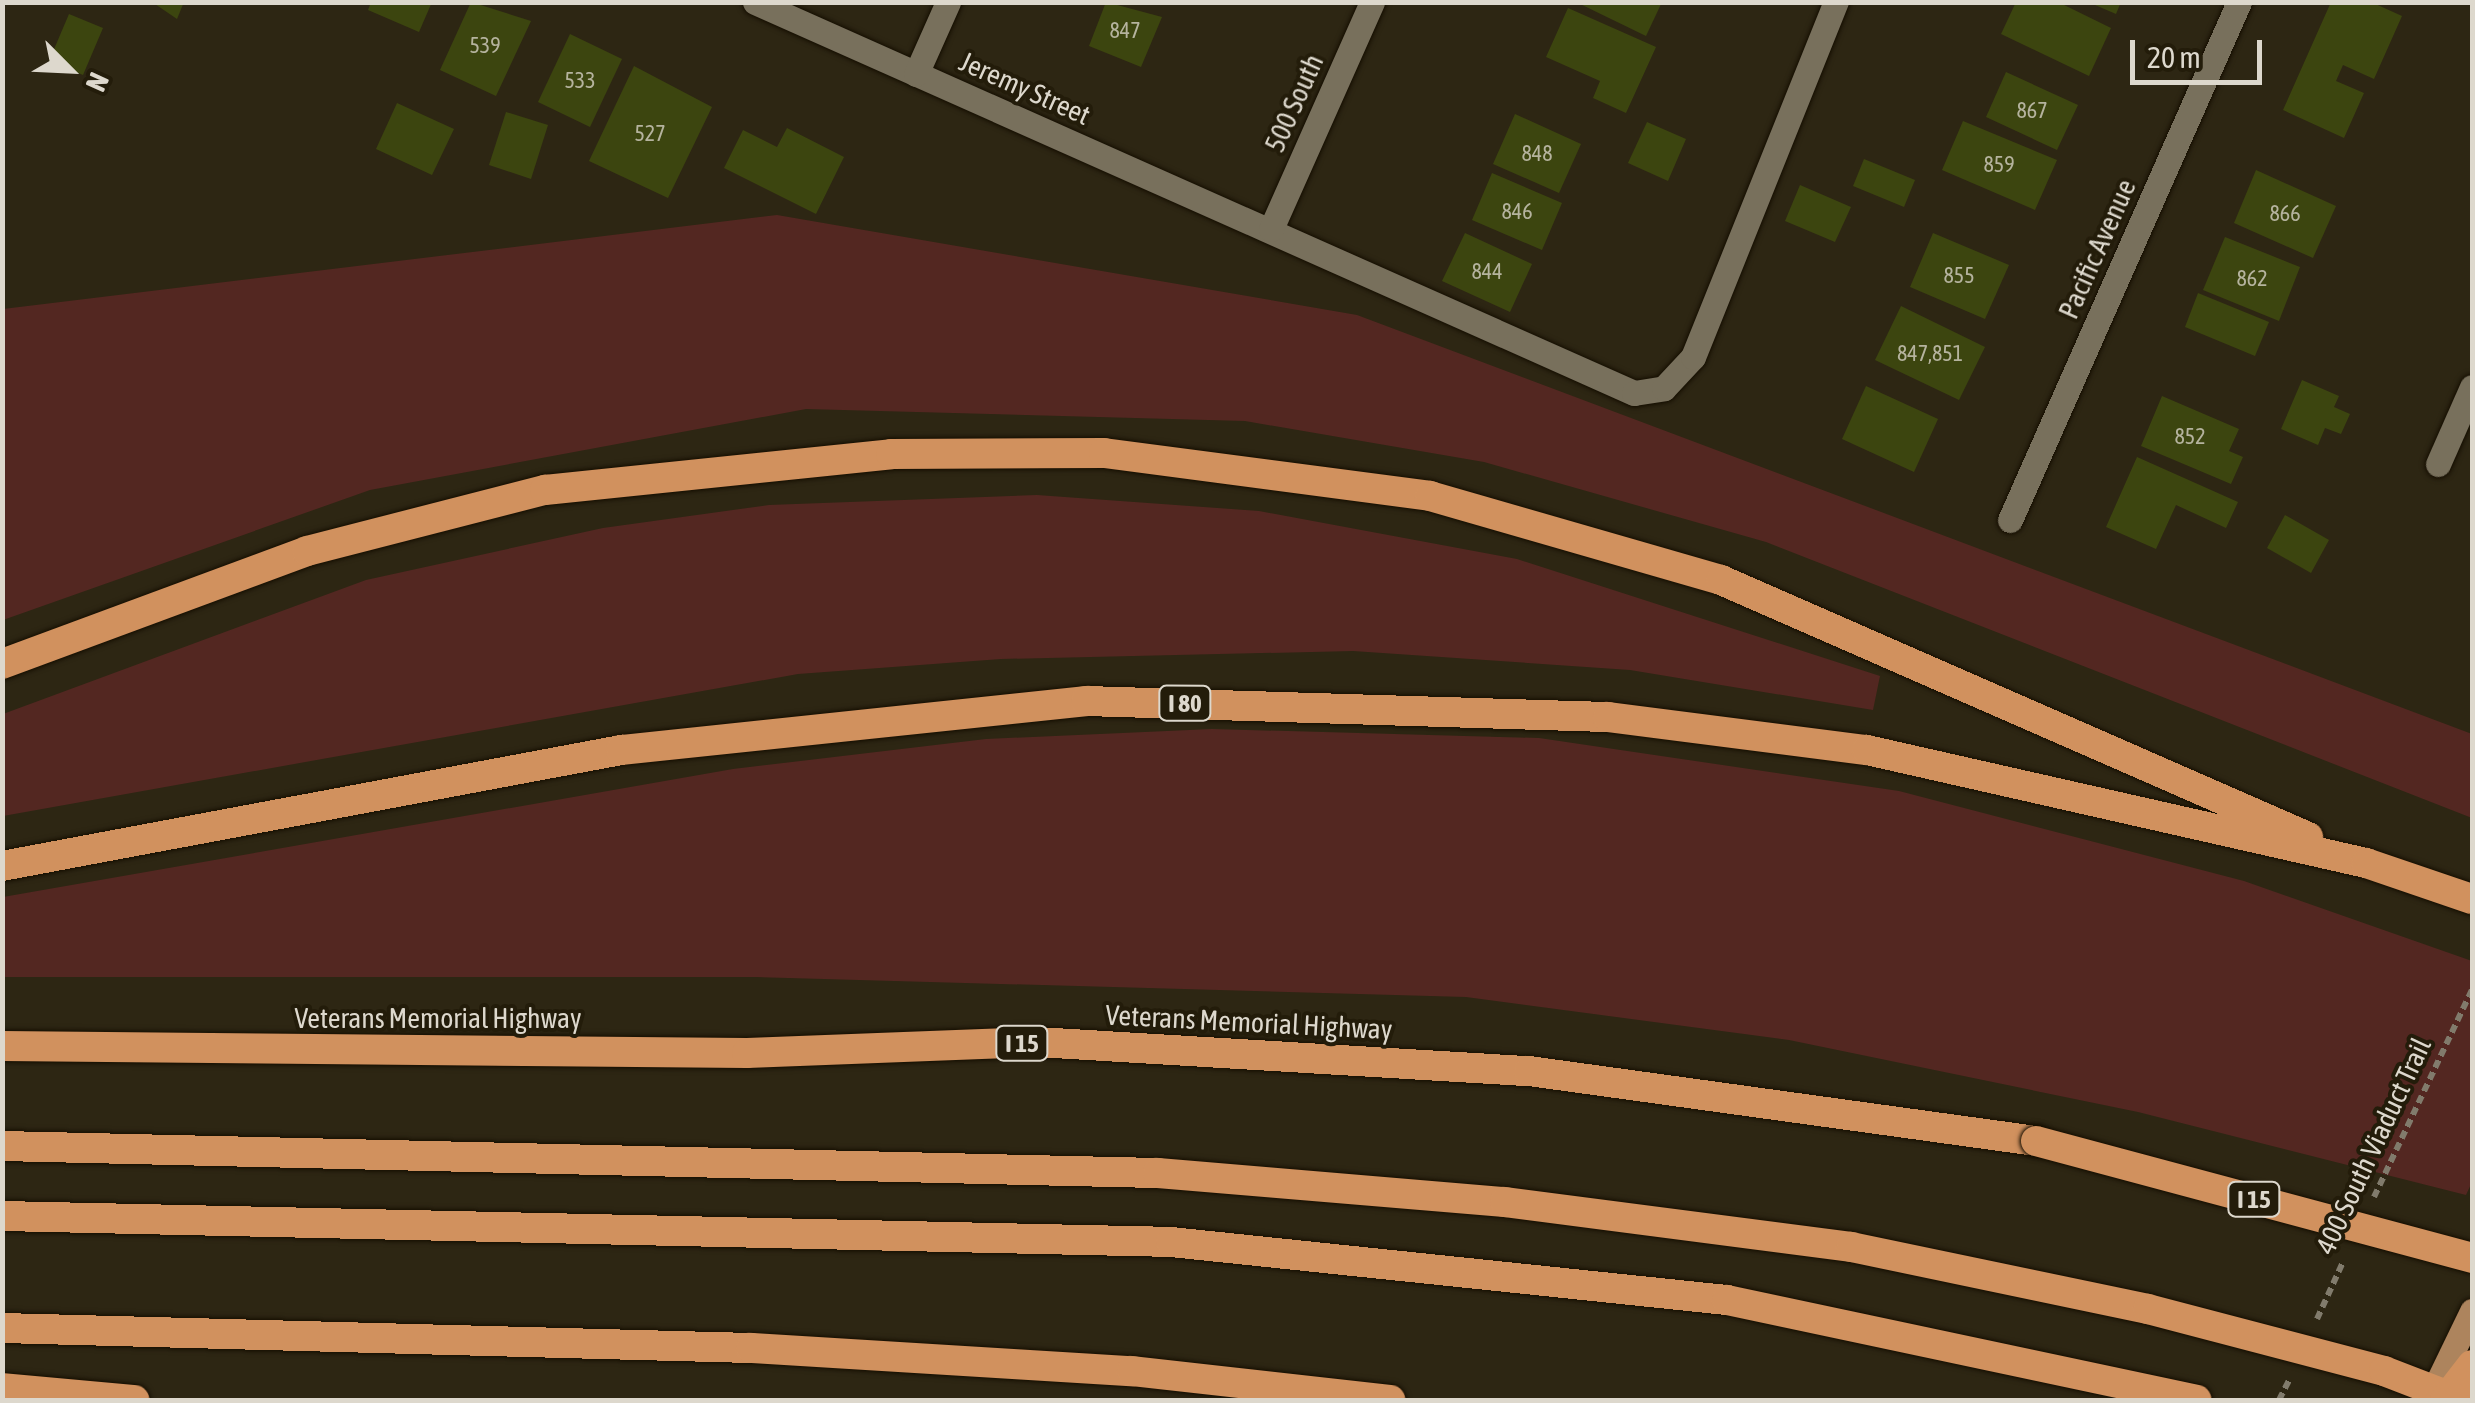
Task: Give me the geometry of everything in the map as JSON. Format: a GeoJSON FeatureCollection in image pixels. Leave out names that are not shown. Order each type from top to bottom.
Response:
{"type":"FeatureCollection","features":[{"type":"Feature","properties":{"kind":"highway"},"geometry":{"type":"LineString","coordinates":[[2,664],[308,551],[545,490],[891,454],[1104,453],[1430,496],[1800,608],[2366,863]]}},
{"type":"Feature","properties":{"kind":"highway","name":"I 80"},"geometry":{"type":"LineString","coordinates":[[2,866],[621,750],[1086,701],[1512,712],[1714,729],[1867,750],[2366,863],[2472,899]]}},
{"type":"Feature","properties":{"kind":"highway","name":"Veterans Memorial Highway"},"geometry":{"type":"LineString","coordinates":[[2,1046],[747,1053],[1037,1042],[1529,1070],[2036,1141],[2472,1258]]}},
{"type":"Feature","properties":{"kind":"highway"},"geometry":{"type":"LineString","coordinates":[[2,1146],[1158,1173],[1506,1202],[1851,1247],[2148,1309],[2443,1396],[2472,1364]]}},
{"type":"Feature","properties":{"kind":"highway"},"geometry":{"type":"LineString","coordinates":[[2,1216],[1171,1242],[1727,1300],[2196,1400]]}},
{"type":"Feature","properties":{"kind":"highway"},"geometry":{"type":"LineString","coordinates":[[2,1328],[770,1349],[1132,1371],[1390,1400]]}},
{"type":"Feature","properties":{"kind":"highway"},"geometry":{"type":"LineString","coordinates":[[2,1388],[134,1400]]}},
{"type":"Feature","properties":{"kind":"main road"},"geometry":{"type":"LineString","coordinates":[[2443,1396],[2472,1311]]}},
{"type":"Feature","properties":{"kind":"street","name":"Jeremy Street"},"geometry":{"type":"LineString","coordinates":[[755,2],[1272,229],[1593,379],[1634,393],[1664,388],[1693,357],[1836,2]]}},
{"type":"Feature","properties":{"kind":"street"},"geometry":{"type":"LineString","coordinates":[[916,74],[948,2]]}},
{"type":"Feature","properties":{"kind":"street","name":"500 South"},"geometry":{"type":"LineString","coordinates":[[1272,229],[1372,2]]}},
{"type":"Feature","properties":{"kind":"street","name":"Pacific Avenue"},"geometry":{"type":"LineString","coordinates":[[2010,520],[2239,2]]}},
{"type":"Feature","properties":{"kind":"street"},"geometry":{"type":"LineString","coordinates":[[2438,464],[2472,387]]}},
{"type":"Feature","properties":{"kind":"path","name":"400 South Viaduct Trail"},"geometry":{"type":"LineString","coordinates":[[2371,1203],[2472,990]]}},
{"type":"Feature","properties":{"kind":"path","name":"400 South Viaduct Trail"},"geometry":{"type":"LineString","coordinates":[[2316,1322],[2346,1256]]}},
{"type":"Feature","properties":{"kind":"path"},"geometry":{"type":"LineString","coordinates":[[2279,1400],[2285,1388]]}},
{"type":"Feature","properties":{"kind":"shaded area"},"geometry":{"type":"Polygon","coordinates":[[[777,215],[1357,315],[2472,734],[2472,818],[1766,542],[1484,462],[1245,421],[806,409],[370,490],[3,620],[3,309],[777,215]]]}},
{"type":"Feature","properties":{"kind":"shaded area"},"geometry":{"type":"Polygon","coordinates":[[[1037,495],[1259,511],[1517,559],[1880,676],[1873,710],[1630,670],[1353,651],[1001,659],[798,674],[3,816],[3,714],[366,580],[603,528],[769,505],[1037,495]]]}},
{"type":"Feature","properties":{"kind":"shaded area"},"geometry":{"type":"Polygon","coordinates":[[[1212,729],[1539,738],[1899,791],[2244,881],[2472,961],[2472,1182],[2466,1195],[2138,1112],[1789,1040],[1466,997],[756,977],[3,977],[3,897],[733,769],[986,739],[1212,729]]]}},
{"type":"Feature","properties":{"kind":"building"},"geometry":{"type":"Polygon","coordinates":[[[152,2],[184,2],[177,19],[152,2]]]}},
{"type":"Feature","properties":{"kind":"building"},"geometry":{"type":"Polygon","coordinates":[[[371,2],[432,2],[419,32],[368,10],[371,2]]]}},
{"type":"Feature","properties":{"kind":"building"},"geometry":{"type":"Polygon","coordinates":[[[471,2],[531,21],[496,96],[440,70],[471,2]]]}},
{"type":"Feature","properties":{"kind":"building"},"geometry":{"type":"Polygon","coordinates":[[[1106,2],[1162,17],[1141,67],[1089,46],[1106,2]]]}},
{"type":"Feature","properties":{"kind":"building"},"geometry":{"type":"Polygon","coordinates":[[[1576,2],[1662,2],[1646,36],[1576,2]]]}},
{"type":"Feature","properties":{"kind":"building"},"geometry":{"type":"Polygon","coordinates":[[[2016,2],[2058,2],[2111,28],[2089,76],[2001,34],[2016,2]]]}},
{"type":"Feature","properties":{"kind":"building"},"geometry":{"type":"Polygon","coordinates":[[[2088,2],[2121,2],[2116,14],[2088,2]]]}},
{"type":"Feature","properties":{"kind":"building"},"geometry":{"type":"Polygon","coordinates":[[[2331,2],[2371,2],[2402,16],[2374,79],[2343,65],[2336,81],[2364,93],[2344,138],[2283,110],[2331,2]]]}},
{"type":"Feature","properties":{"kind":"building"},"geometry":{"type":"Polygon","coordinates":[[[1568,8],[1656,47],[1626,113],[1593,98],[1600,81],[1546,57],[1568,8]]]}},
{"type":"Feature","properties":{"kind":"building"},"geometry":{"type":"Polygon","coordinates":[[[69,14],[103,28],[83,75],[49,61],[69,14]]]}},
{"type":"Feature","properties":{"kind":"building"},"geometry":{"type":"Polygon","coordinates":[[[570,34],[622,59],[590,127],[538,102],[570,34]]]}},
{"type":"Feature","properties":{"kind":"building"},"geometry":{"type":"Polygon","coordinates":[[[634,66],[712,107],[668,198],[589,161],[634,66]]]}},
{"type":"Feature","properties":{"kind":"building"},"geometry":{"type":"Polygon","coordinates":[[[2006,72],[2078,105],[2057,150],[1986,117],[2006,72]]]}},
{"type":"Feature","properties":{"kind":"building"},"geometry":{"type":"Polygon","coordinates":[[[397,103],[454,129],[432,175],[376,149],[397,103]]]}},
{"type":"Feature","properties":{"kind":"building"},"geometry":{"type":"Polygon","coordinates":[[[506,112],[548,125],[531,179],[489,165],[506,112]]]}},
{"type":"Feature","properties":{"kind":"building"},"geometry":{"type":"Polygon","coordinates":[[[1515,114],[1581,144],[1559,193],[1493,164],[1515,114]]]}},
{"type":"Feature","properties":{"kind":"building"},"geometry":{"type":"Polygon","coordinates":[[[1963,121],[2057,160],[2035,210],[1942,170],[1963,121]]]}},
{"type":"Feature","properties":{"kind":"building"},"geometry":{"type":"Polygon","coordinates":[[[1647,122],[1686,139],[1668,181],[1628,163],[1647,122]]]}},
{"type":"Feature","properties":{"kind":"building"},"geometry":{"type":"Polygon","coordinates":[[[787,128],[844,157],[816,214],[724,168],[743,130],[777,147],[787,128]]]}},
{"type":"Feature","properties":{"kind":"building"},"geometry":{"type":"Polygon","coordinates":[[[1864,159],[1915,180],[1904,207],[1853,186],[1864,159]]]}},
{"type":"Feature","properties":{"kind":"building"},"geometry":{"type":"Polygon","coordinates":[[[2256,170],[2336,206],[2313,258],[2234,223],[2256,170]]]}},
{"type":"Feature","properties":{"kind":"building"},"geometry":{"type":"Polygon","coordinates":[[[1492,173],[1562,203],[1542,250],[1472,220],[1492,173]]]}},
{"type":"Feature","properties":{"kind":"building"},"geometry":{"type":"Polygon","coordinates":[[[1800,185],[1851,207],[1835,242],[1785,221],[1800,185]]]}},
{"type":"Feature","properties":{"kind":"building"},"geometry":{"type":"Polygon","coordinates":[[[1465,233],[1532,264],[1510,312],[1442,281],[1465,233]]]}},
{"type":"Feature","properties":{"kind":"building"},"geometry":{"type":"Polygon","coordinates":[[[1933,233],[2009,265],[1985,319],[1910,287],[1933,233]]]}},
{"type":"Feature","properties":{"kind":"building"},"geometry":{"type":"Polygon","coordinates":[[[2225,237],[2300,267],[2279,321],[2203,290],[2225,237]]]}},
{"type":"Feature","properties":{"kind":"building"},"geometry":{"type":"Polygon","coordinates":[[[2198,293],[2269,322],[2255,356],[2185,327],[2198,293]]]}},
{"type":"Feature","properties":{"kind":"building"},"geometry":{"type":"Polygon","coordinates":[[[1901,306],[1985,347],[1959,400],[1875,360],[1901,306]]]}},
{"type":"Feature","properties":{"kind":"building"},"geometry":{"type":"Polygon","coordinates":[[[2302,380],[2339,396],[2334,407],[2350,414],[2341,434],[2325,428],[2318,445],[2281,429],[2302,380]]]}},
{"type":"Feature","properties":{"kind":"building"},"geometry":{"type":"Polygon","coordinates":[[[1866,386],[1938,419],[1914,472],[1842,439],[1866,386]]]}},
{"type":"Feature","properties":{"kind":"building"},"geometry":{"type":"Polygon","coordinates":[[[2162,396],[2239,429],[2229,451],[2243,457],[2231,484],[2141,446],[2162,396]]]}},
{"type":"Feature","properties":{"kind":"building"},"geometry":{"type":"Polygon","coordinates":[[[2137,457],[2238,502],[2226,528],[2176,505],[2156,549],[2106,527],[2137,457]]]}},
{"type":"Feature","properties":{"kind":"building"},"geometry":{"type":"Polygon","coordinates":[[[2285,515],[2329,540],[2311,573],[2267,548],[2285,515]]]}}]}
